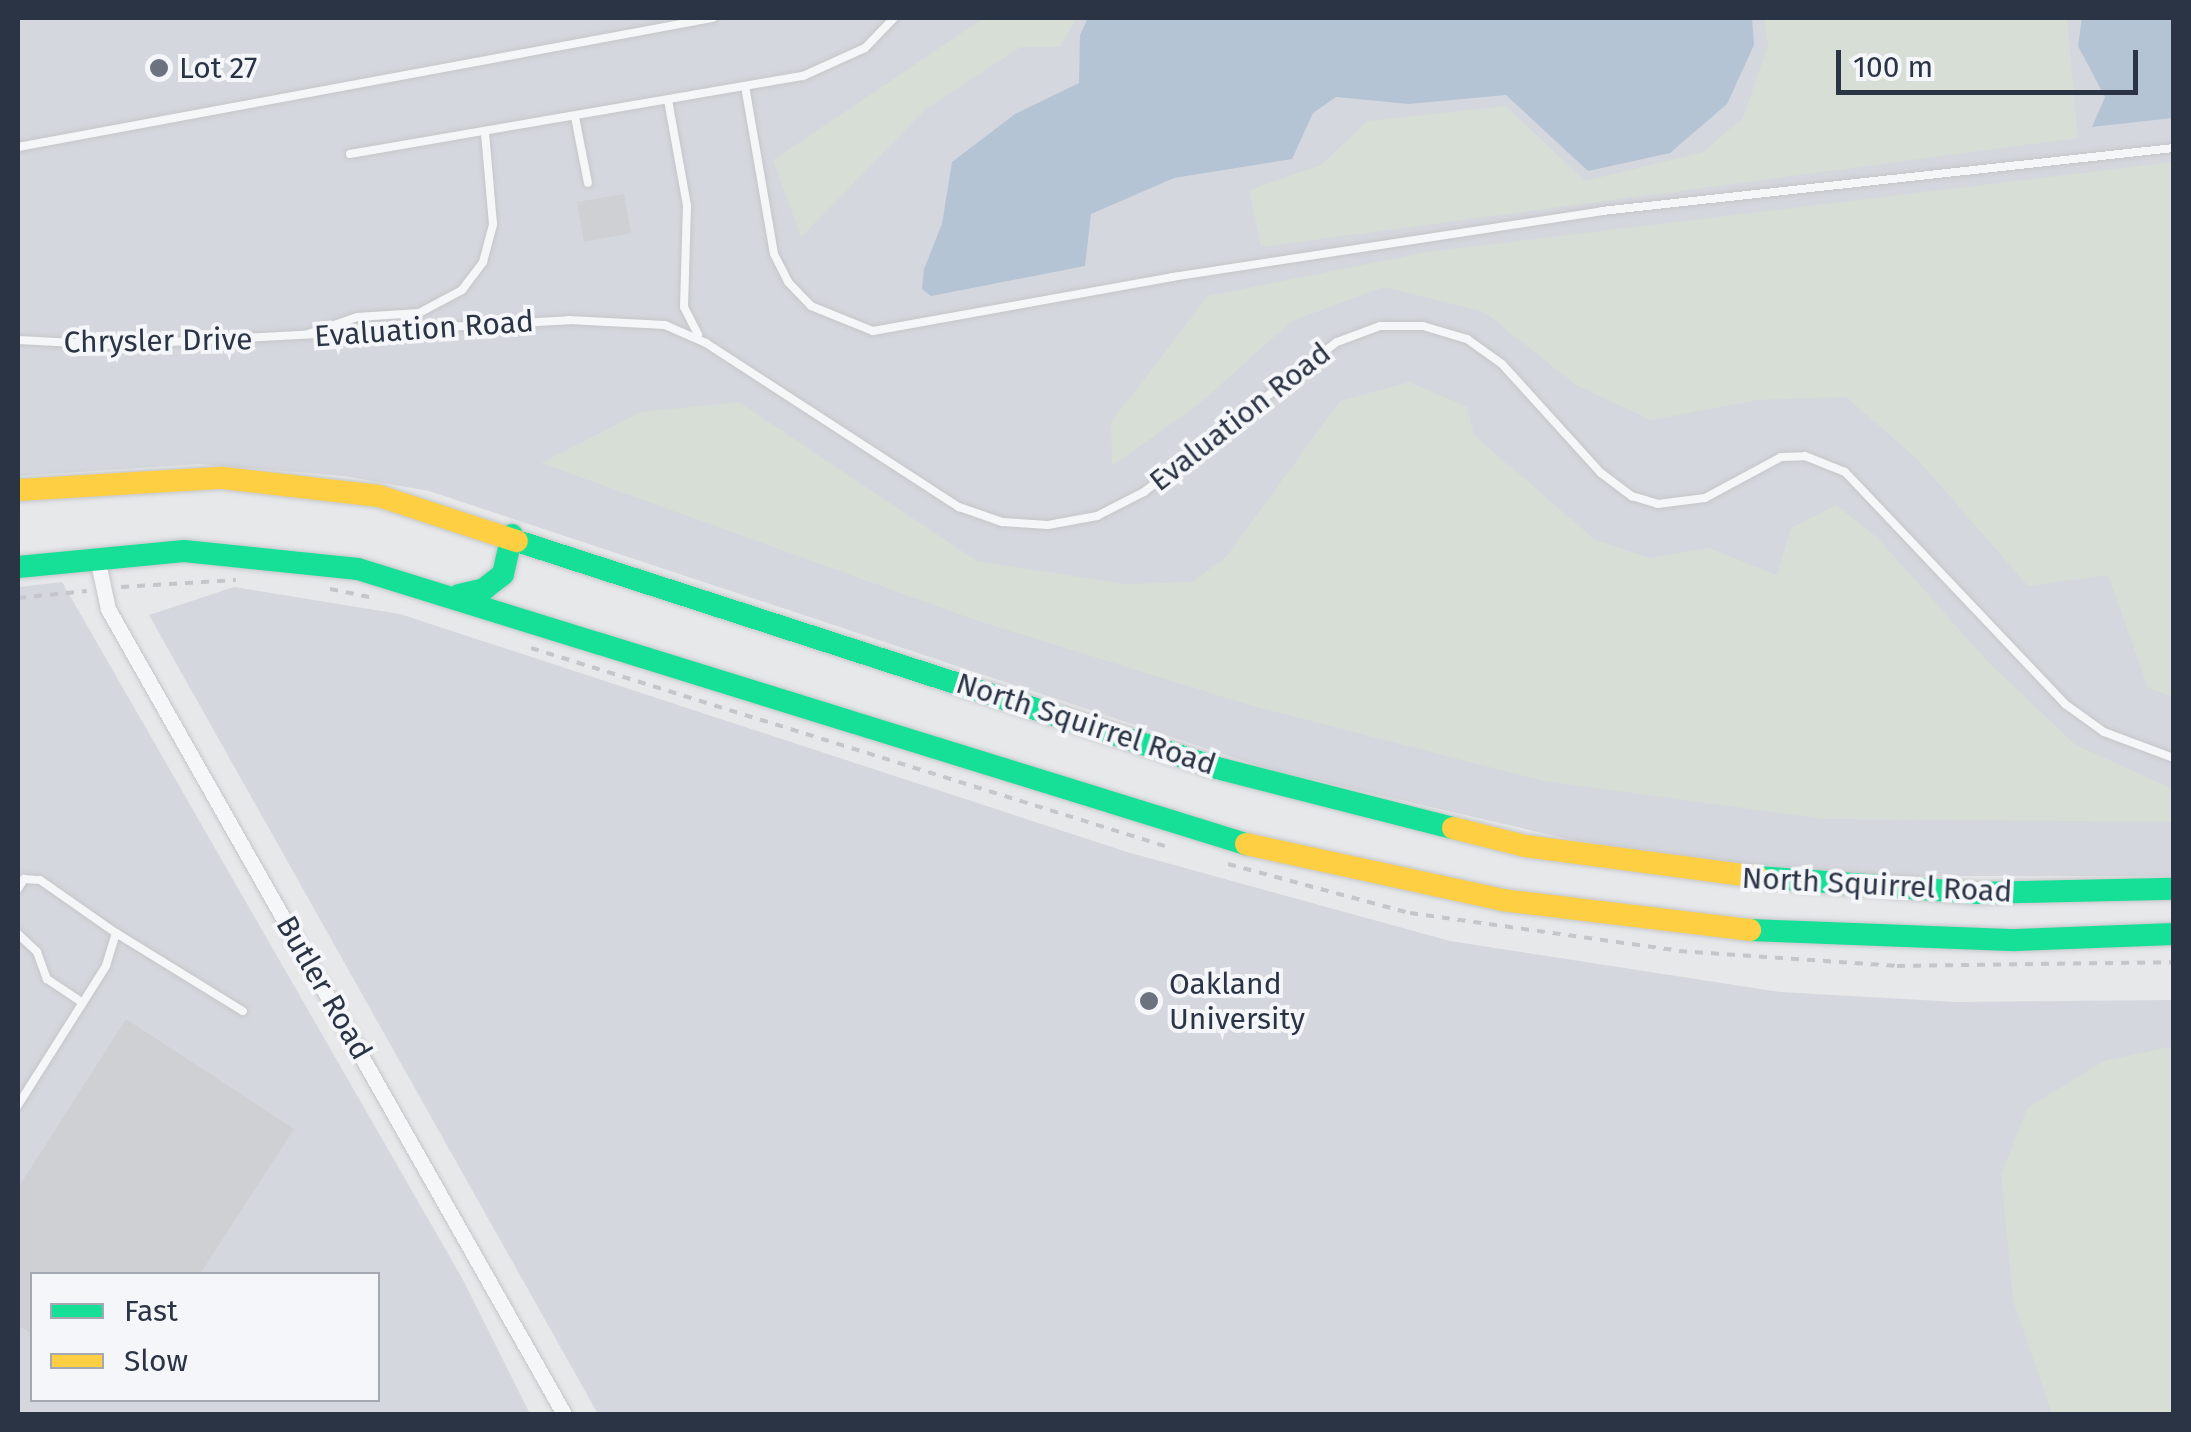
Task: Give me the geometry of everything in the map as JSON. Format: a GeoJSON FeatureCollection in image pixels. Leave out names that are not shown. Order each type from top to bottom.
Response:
{"type":"FeatureCollection","features":[{"type":"Feature","properties":{"kind":"main road","name":"North Squirrel Road"},"geometry":{"type":"LineString","coordinates":[[18,490],[162,478],[266,479],[379,496],[512,535],[1221,770],[1524,846],[1810,884],[1976,894],[2174,888]]}},
{"type":"Feature","properties":{"kind":"main road"},"geometry":{"type":"LineString","coordinates":[[455,596],[484,589],[503,574],[512,535]]}},
{"type":"Feature","properties":{"kind":"main road","name":"North Squirrel Road"},"geometry":{"type":"LineString","coordinates":[[18,567],[184,551],[286,558],[358,569],[455,596],[1146,817],[1414,884],[1577,912],[1775,933],[2016,940],[2174,934]]}},
{"type":"Feature","properties":{"kind":"street","name":"Butler Road"},"geometry":{"type":"LineString","coordinates":[[98,558],[108,609],[564,1414]]}},
{"type":"Feature","properties":{"kind":"lane"},"geometry":{"type":"LineString","coordinates":[[18,147],[713,18]]}},
{"type":"Feature","properties":{"kind":"lane"},"geometry":{"type":"LineString","coordinates":[[350,154],[745,86],[836,65],[865,48],[894,18]]}},
{"type":"Feature","properties":{"kind":"lane"},"geometry":{"type":"LineString","coordinates":[[745,86],[774,254],[788,282],[826,314],[873,331],[1602,211],[2174,148]]}},
{"type":"Feature","properties":{"kind":"lane"},"geometry":{"type":"LineString","coordinates":[[668,100],[687,206],[684,307],[706,343]]}},
{"type":"Feature","properties":{"kind":"lane"},"geometry":{"type":"LineString","coordinates":[[575,117],[588,183]]}},
{"type":"Feature","properties":{"kind":"lane","name":"Evaluation Road"},"geometry":{"type":"LineString","coordinates":[[299,337],[357,317],[438,308],[462,290],[483,262],[493,224],[485,133]]}},
{"type":"Feature","properties":{"kind":"lane","name":"Evaluation Road"},"geometry":{"type":"LineString","coordinates":[[299,337],[621,318],[665,325],[706,343],[959,507],[1002,522],[1048,525],[1097,516],[1144,492],[1337,342],[1380,326],[1423,326],[1467,338],[1502,364],[1601,473],[1632,496],[1658,504],[1705,498],[1781,458],[1805,456],[1845,472],[2065,704],[2104,732],[2174,758]]}},
{"type":"Feature","properties":{"kind":"lane","name":"Chrysler Drive"},"geometry":{"type":"LineString","coordinates":[[18,340],[114,345],[299,337]]}},
{"type":"Feature","properties":{"kind":"lane"},"geometry":{"type":"LineString","coordinates":[[18,889],[24,880],[40,880],[243,1011]]}},
{"type":"Feature","properties":{"kind":"lane"},"geometry":{"type":"LineString","coordinates":[[18,1105],[106,966],[116,932]]}},
{"type":"Feature","properties":{"kind":"lane"},"geometry":{"type":"LineString","coordinates":[[18,934],[37,952],[47,978],[83,1002]]}},
{"type":"Feature","properties":{"kind":"path"},"geometry":{"type":"LineString","coordinates":[[18,598],[80,591]]}},
{"type":"Feature","properties":{"kind":"shaded area"},"geometry":{"type":"Polygon","coordinates":[[[18,18],[2173,18],[2173,876],[1886,876],[1706,861],[1573,840],[1271,770],[429,491],[344,476],[200,464],[18,476],[18,18]]]}},
{"type":"Feature","properties":{"kind":"shaded area"},"geometry":{"type":"Polygon","coordinates":[[[984,18],[1077,18],[1060,47],[1021,47],[926,109],[801,237],[773,160],[984,18]]]}},
{"type":"Feature","properties":{"kind":"shaded area"},"geometry":{"type":"Polygon","coordinates":[[[1764,18],[2067,18],[2078,138],[1261,247],[1249,190],[1321,165],[1367,121],[1506,106],[1585,181],[1703,152],[1743,118],[1768,45],[1764,18]]]}},
{"type":"Feature","properties":{"kind":"shaded area"},"geometry":{"type":"Polygon","coordinates":[[[2173,162],[2173,697],[2148,688],[2108,575],[2028,586],[1917,459],[1846,397],[1758,400],[1651,420],[1576,385],[1484,312],[1384,287],[1292,321],[1199,404],[1112,466],[1111,422],[1208,296],[1427,252],[2173,162]]]}},
{"type":"Feature","properties":{"kind":"shaded area"},"geometry":{"type":"Polygon","coordinates":[[[1409,382],[1468,407],[1474,435],[1594,539],[1649,558],[1709,548],[1777,575],[1791,528],[1836,505],[1878,538],[1989,663],[2076,745],[2173,789],[2173,822],[1824,819],[1543,781],[1249,705],[978,621],[541,463],[641,412],[739,402],[977,561],[1124,584],[1192,582],[1226,557],[1340,401],[1409,382]]]}},
{"type":"Feature","properties":{"kind":"shaded area"},"geometry":{"type":"Polygon","coordinates":[[[62,582],[462,1278],[530,1414],[18,1414],[18,587],[62,582]]]}},
{"type":"Feature","properties":{"kind":"shaded area","name":"Oakland University"},"geometry":{"type":"Polygon","coordinates":[[[234,587],[400,614],[1127,852],[1450,941],[1780,992],[1957,1002],[2173,1000],[2173,1414],[598,1414],[149,615],[234,587]]]}},
{"type":"Feature","properties":{"kind":"shaded area"},"geometry":{"type":"Polygon","coordinates":[[[2173,1046],[2173,1414],[2052,1414],[2013,1300],[2001,1175],[2027,1108],[2104,1061],[2173,1046]]]}},
{"type":"Feature","properties":{"kind":"water"},"geometry":{"type":"Polygon","coordinates":[[[1088,18],[1752,18],[1754,45],[1727,104],[1670,153],[1588,171],[1506,95],[1409,104],[1336,97],[1313,113],[1292,159],[1174,178],[1091,214],[1085,266],[931,296],[922,289],[924,269],[942,224],[952,162],[1015,114],[1079,83],[1080,35],[1088,18]]]}},
{"type":"Feature","properties":{"kind":"water"},"geometry":{"type":"Polygon","coordinates":[[[2082,18],[2173,18],[2173,118],[2092,127],[2105,97],[2078,46],[2082,18]]]}},
{"type":"Feature","properties":{"kind":"building"},"geometry":{"type":"Polygon","coordinates":[[[624,194],[631,233],[584,242],[577,202],[624,194]]]}},
{"type":"Feature","properties":{"kind":"building"},"geometry":{"type":"Polygon","coordinates":[[[126,1019],[294,1129],[201,1272],[30,1272],[30,1333],[18,1325],[18,1188],[126,1019]]]}},
{"type":"Feature","properties":{"kind":"traffic: fast"},"geometry":{"type":"LineString","coordinates":[[459,595],[484,589],[503,574],[512,535]]}},
{"type":"Feature","properties":{"kind":"traffic: fast"},"geometry":{"type":"LineString","coordinates":[[517,541],[1221,769],[1453,828]]}},
{"type":"Feature","properties":{"kind":"traffic: fast"},"geometry":{"type":"LineString","coordinates":[[18,567],[184,551],[358,569],[1246,844]]}},
{"type":"Feature","properties":{"kind":"traffic: fast"},"geometry":{"type":"LineString","coordinates":[[1758,877],[1976,893],[2174,889]]}},
{"type":"Feature","properties":{"kind":"traffic: fast"},"geometry":{"type":"LineString","coordinates":[[1750,930],[2016,940],[2174,934]]}},
{"type":"Feature","properties":{"kind":"traffic: slow"},"geometry":{"type":"LineString","coordinates":[[18,490],[223,478],[379,496],[517,541]]}},
{"type":"Feature","properties":{"kind":"traffic: slow"},"geometry":{"type":"LineString","coordinates":[[1453,828],[1525,846],[1758,877]]}},
{"type":"Feature","properties":{"kind":"traffic: slow"},"geometry":{"type":"LineString","coordinates":[[1246,844],[1502,900],[1750,930]]}},
{"type":"Feature","properties":{"kind":"place","name":"Lot 27"},"geometry":{"type":"Point","coordinates":[159,68]}},
{"type":"Feature","properties":{"kind":"place","name":"Oakland University"},"geometry":{"type":"Point","coordinates":[1149,1001]}}]}
